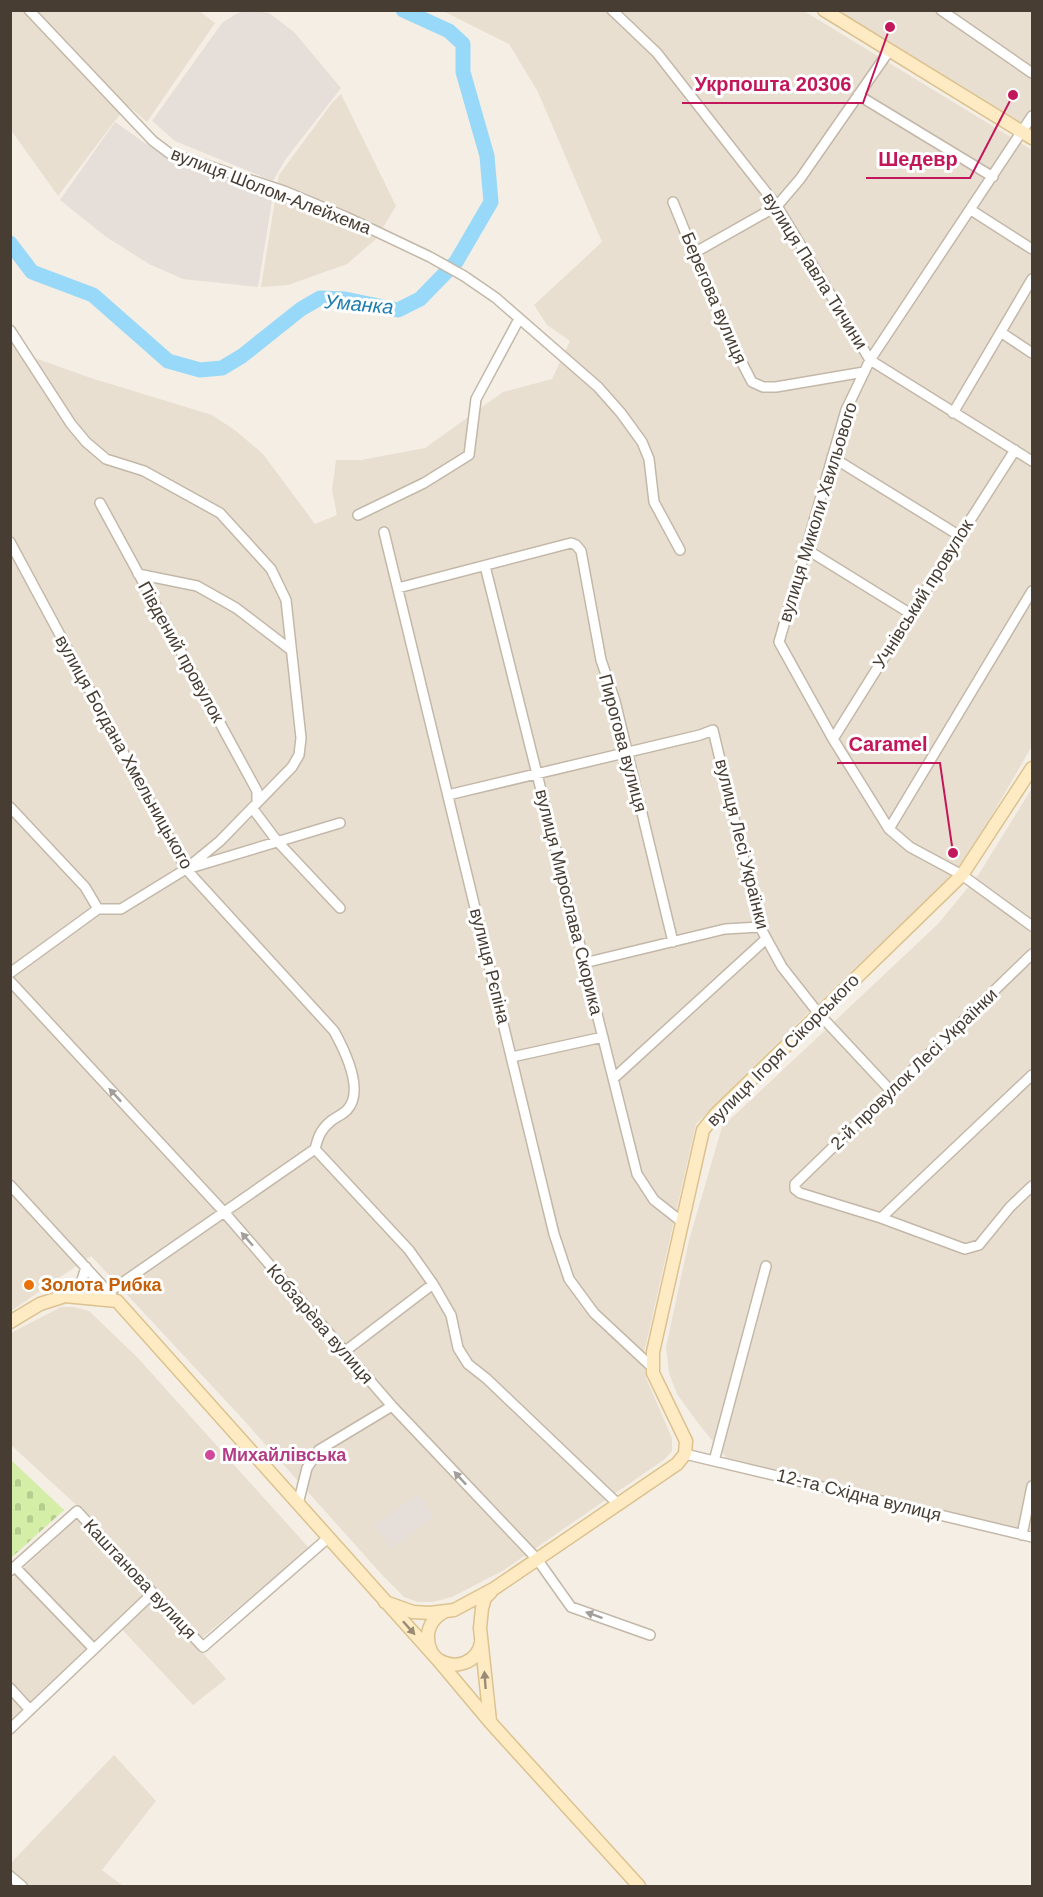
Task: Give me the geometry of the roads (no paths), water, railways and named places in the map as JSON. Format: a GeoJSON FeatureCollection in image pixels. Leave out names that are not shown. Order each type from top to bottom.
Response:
{"type":"FeatureCollection","features":[{"type":"Feature","properties":{"kind":"main road"},"geometry":{"type":"LineString","coordinates":[[824,10],[1028,136]]}},
{"type":"Feature","properties":{"kind":"main road","name":"вулиця Ігоря Сікорського"},"geometry":{"type":"LineString","coordinates":[[685,1454],[686,1441],[681,1428],[653,1373],[653,1352],[703,1130],[716,1114],[962,875],[1032,768]]}},
{"type":"Feature","properties":{"kind":"main road"},"geometry":{"type":"LineString","coordinates":[[10,1322],[40,1304],[65,1296],[113,1296],[639,1887]]}},
{"type":"Feature","properties":{"kind":"main road"},"geometry":{"type":"LineString","coordinates":[[495,1588],[485,1598],[482,1608],[480,1648],[475,1656],[467,1662],[456,1665],[435,1657],[427,1637],[428,1629],[433,1621],[495,1588],[677,1464],[685,1454]]}},
{"type":"Feature","properties":{"kind":"main road"},"geometry":{"type":"LineString","coordinates":[[386,1602],[413,1612],[450,1611],[471,1616],[481,1633],[490,1722]]}},
{"type":"Feature","properties":{"kind":"street","name":"вулиця Шолом-Алейхема"},"geometry":{"type":"LineString","coordinates":[[29,10],[153,141],[169,153],[284,191],[346,217],[430,257],[496,297],[598,387],[642,441],[650,459],[654,502],[680,549]]}},
{"type":"Feature","properties":{"kind":"street","name":"вулиця Павла Тичини"},"geometry":{"type":"LineString","coordinates":[[612,10],[657,53],[777,206],[870,360],[1032,461]]}},
{"type":"Feature","properties":{"kind":"street"},"geometry":{"type":"LineString","coordinates":[[941,10],[1032,73]]}},
{"type":"Feature","properties":{"kind":"street"},"geometry":{"type":"LineString","coordinates":[[694,253],[777,206],[800,179],[889,51]]}},
{"type":"Feature","properties":{"kind":"street"},"geometry":{"type":"LineString","coordinates":[[858,95],[993,177]]}},
{"type":"Feature","properties":{"kind":"street","name":"вулиця Миколи Хвильового"},"geometry":{"type":"LineString","coordinates":[[833,739],[780,639],[846,410],[870,360],[993,177],[1028,136],[1032,116]]}},
{"type":"Feature","properties":{"kind":"street","name":"Берегова вулиця"},"geometry":{"type":"LineString","coordinates":[[673,202],[725,330],[752,382],[763,387],[777,387],[864,372]]}},
{"type":"Feature","properties":{"kind":"street"},"geometry":{"type":"LineString","coordinates":[[971,210],[1032,249]]}},
{"type":"Feature","properties":{"kind":"street"},"geometry":{"type":"LineString","coordinates":[[954,413],[1032,279]]}},
{"type":"Feature","properties":{"kind":"street"},"geometry":{"type":"LineString","coordinates":[[358,515],[424,483],[469,455],[476,399],[519,319]]}},
{"type":"Feature","properties":{"kind":"street"},"geometry":{"type":"LineString","coordinates":[[10,330],[70,424],[86,442],[106,459],[144,471],[220,513],[271,569],[286,600],[301,738],[300,755],[292,767],[220,841],[186,869],[121,909],[98,909],[10,973]]}},
{"type":"Feature","properties":{"kind":"street"},"geometry":{"type":"LineString","coordinates":[[1002,333],[1032,353]]}},
{"type":"Feature","properties":{"kind":"street","name":"Учнівський провулок"},"geometry":{"type":"LineString","coordinates":[[833,739],[1015,450]]}},
{"type":"Feature","properties":{"kind":"street"},"geometry":{"type":"LineString","coordinates":[[832,457],[960,536]]}},
{"type":"Feature","properties":{"kind":"street","name":"Південий провулок"},"geometry":{"type":"LineString","coordinates":[[100,503],[257,791],[255,806],[277,841],[340,908]]}},
{"type":"Feature","properties":{"kind":"street","name":"вулиця Рєпіна"},"geometry":{"type":"LineString","coordinates":[[384,532],[555,1234],[569,1279],[594,1314],[653,1368]]}},
{"type":"Feature","properties":{"kind":"street","name":"вулиця Богдана Хмельницького"},"geometry":{"type":"LineString","coordinates":[[10,542],[186,869],[334,1031],[345,1051],[356,1092],[354,1102],[319,1133],[315,1149]]}},
{"type":"Feature","properties":{"kind":"street","name":"Пирогова вулиця"},"geometry":{"type":"LineString","coordinates":[[485,566],[571,543],[581,551],[601,660],[615,701],[673,942]]}},
{"type":"Feature","properties":{"kind":"street"},"geometry":{"type":"LineString","coordinates":[[806,549],[911,614]]}},
{"type":"Feature","properties":{"kind":"street"},"geometry":{"type":"LineString","coordinates":[[398,588],[485,566]]}},
{"type":"Feature","properties":{"kind":"street","name":"вулиця Мирослава Скорика"},"geometry":{"type":"LineString","coordinates":[[485,566],[637,1174],[654,1200],[682,1222]]}},
{"type":"Feature","properties":{"kind":"street"},"geometry":{"type":"LineString","coordinates":[[138,574],[197,586],[236,608],[291,650]]}},
{"type":"Feature","properties":{"kind":"street"},"geometry":{"type":"LineString","coordinates":[[889,829],[1032,591]]}},
{"type":"Feature","properties":{"kind":"street","name":"вулиця Лесі Українки"},"geometry":{"type":"LineString","coordinates":[[627,752],[714,730],[760,927],[782,967],[819,1014],[891,1091]]}},
{"type":"Feature","properties":{"kind":"street"},"geometry":{"type":"LineString","coordinates":[[833,739],[889,829],[910,847],[962,875],[1032,926]]}},
{"type":"Feature","properties":{"kind":"street"},"geometry":{"type":"LineString","coordinates":[[448,795],[627,752]]}},
{"type":"Feature","properties":{"kind":"street"},"geometry":{"type":"LineString","coordinates":[[10,807],[85,887],[98,909]]}},
{"type":"Feature","properties":{"kind":"street"},"geometry":{"type":"LineString","coordinates":[[186,869],[340,824]]}},
{"type":"Feature","properties":{"kind":"street"},"geometry":{"type":"LineString","coordinates":[[584,963],[725,929],[760,927]]}},
{"type":"Feature","properties":{"kind":"street"},"geometry":{"type":"LineString","coordinates":[[614,1078],[766,939]]}},
{"type":"Feature","properties":{"kind":"street","name":"2-й провулок Лесі Українки"},"geometry":{"type":"LineString","coordinates":[[881,1218],[800,1193],[795,1189],[795,1184],[1032,954]]}},
{"type":"Feature","properties":{"kind":"street","name":"Кобзарèва вулиця"},"geometry":{"type":"LineString","coordinates":[[10,981],[224,1212],[392,1406],[537,1559],[571,1607],[650,1635]]}},
{"type":"Feature","properties":{"kind":"street"},"geometry":{"type":"LineString","coordinates":[[512,1057],[603,1037]]}},
{"type":"Feature","properties":{"kind":"street"},"geometry":{"type":"LineString","coordinates":[[1032,1075],[881,1218],[965,1249],[972,1248],[979,1245],[1010,1207],[1032,1186]]}},
{"type":"Feature","properties":{"kind":"street"},"geometry":{"type":"LineString","coordinates":[[10,1185],[113,1296],[224,1212],[315,1149],[409,1250],[451,1315],[458,1348],[468,1364],[487,1379],[618,1504]]}},
{"type":"Feature","properties":{"kind":"street"},"geometry":{"type":"LineString","coordinates":[[714,1461],[766,1266]]}},
{"type":"Feature","properties":{"kind":"street"},"geometry":{"type":"LineString","coordinates":[[65,1296],[81,1283],[86,1267]]}},
{"type":"Feature","properties":{"kind":"street"},"geometry":{"type":"LineString","coordinates":[[344,1352],[433,1284]]}},
{"type":"Feature","properties":{"kind":"street"},"geometry":{"type":"LineString","coordinates":[[298,1504],[307,1468],[319,1450],[392,1406]]}},
{"type":"Feature","properties":{"kind":"street","name":"12-та Східна вулиця"},"geometry":{"type":"LineString","coordinates":[[685,1454],[1032,1537]]}},
{"type":"Feature","properties":{"kind":"street"},"geometry":{"type":"LineString","coordinates":[[1022,1535],[1032,1486]]}},
{"type":"Feature","properties":{"kind":"street","name":"Каштанова вулиця"},"geometry":{"type":"LineString","coordinates":[[13,1569],[77,1511],[203,1647],[328,1538]]}},
{"type":"Feature","properties":{"kind":"street"},"geometry":{"type":"LineString","coordinates":[[13,1569],[94,1649]]}},
{"type":"Feature","properties":{"kind":"street"},"geometry":{"type":"LineString","coordinates":[[10,1729],[153,1593]]}},
{"type":"Feature","properties":{"kind":"street"},"geometry":{"type":"LineString","coordinates":[[10,1688],[30,1710]]}},
{"type":"Feature","properties":{"kind":"street"},"geometry":{"type":"LineString","coordinates":[[10,1876],[22,1887]]}},
{"type":"Feature","properties":{"kind":"waterway","name":"Уманка"},"geometry":{"type":"LineString","coordinates":[[10,243],[32,272],[93,295],[168,361],[200,370],[222,368],[242,356],[301,309],[320,298],[345,299],[398,310],[420,299],[456,262],[491,202],[487,156],[463,72],[463,44],[449,31],[403,10]]}},
{"type":"Feature","properties":{"kind":"place","name":"Укрпошта 20306"},"geometry":{"type":"Point","coordinates":[890,27]}},
{"type":"Feature","properties":{"kind":"place","name":"Шедевр"},"geometry":{"type":"Point","coordinates":[1013,95]}},
{"type":"Feature","properties":{"kind":"place","name":"Caramel"},"geometry":{"type":"Point","coordinates":[953,853]}},
{"type":"Feature","properties":{"kind":"place","name":"Золота Рибка"},"geometry":{"type":"Point","coordinates":[29,1285]}},
{"type":"Feature","properties":{"kind":"place","name":"Михайлівська"},"geometry":{"type":"Point","coordinates":[210,1455]}}]}
